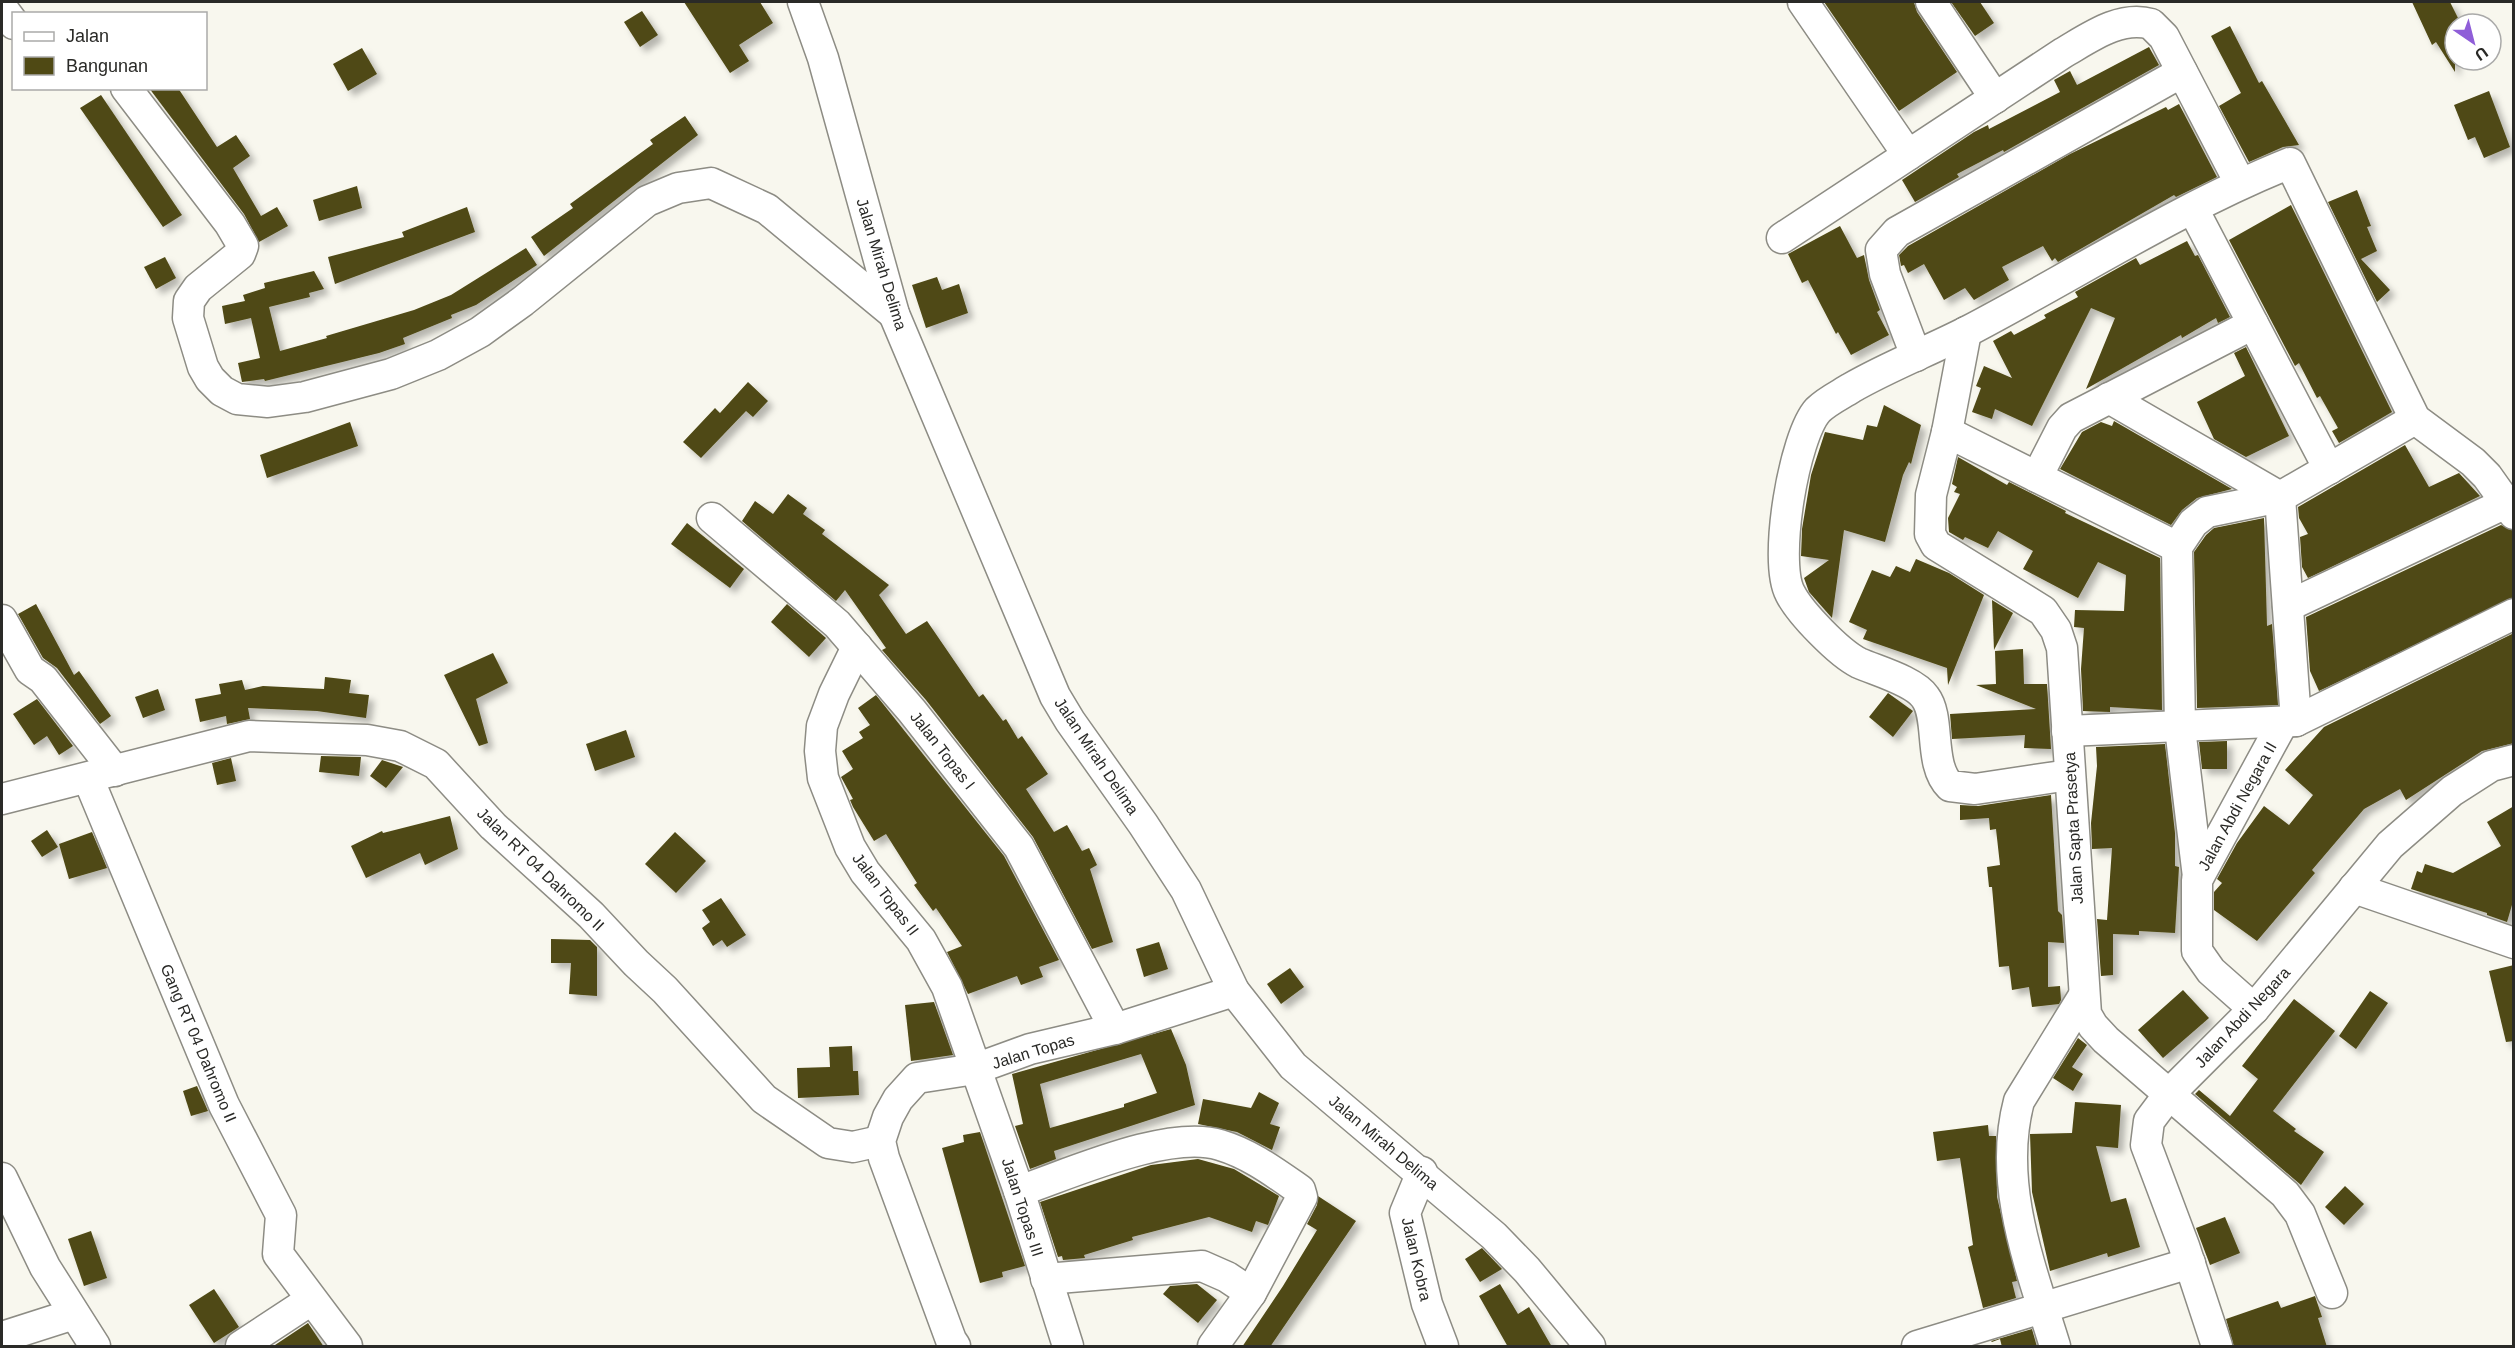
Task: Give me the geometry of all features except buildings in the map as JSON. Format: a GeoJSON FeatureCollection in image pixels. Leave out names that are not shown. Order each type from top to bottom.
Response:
{"type":"FeatureCollection","features":[{"type":"Feature","properties":{"kind":"street","name":"Jalan Mirah Delima"},"geometry":{"type":"LineString","coordinates":[[803,2],[823,58],[894,314],[1055,696],[1186,890],[1234,991],[1293,1066],[1422,1172],[1494,1236],[1527,1270],[1590,1347]]}},
{"type":"Feature","properties":{"kind":"street"},"geometry":{"type":"LineString","coordinates":[[1803,2],[1908,155]]}},
{"type":"Feature","properties":{"kind":"street"},"geometry":{"type":"LineString","coordinates":[[1931,2],[1995,98]]}},
{"type":"Feature","properties":{"kind":"street"},"geometry":{"type":"LineString","coordinates":[[2,8],[12,21]]}},
{"type":"Feature","properties":{"kind":"street"},"geometry":{"type":"LineString","coordinates":[[1782,238],[2096,34],[2126,22],[2143,22],[2158,29],[2240,183]]}},
{"type":"Feature","properties":{"kind":"street"},"geometry":{"type":"LineString","coordinates":[[1916,356],[1885,274],[1881,250],[1888,240],[1897,232],[2182,72]]}},
{"type":"Feature","properties":{"kind":"street"},"geometry":{"type":"LineString","coordinates":[[128,90],[230,224],[243,246],[240,254],[198,288],[189,301],[188,318],[203,367],[210,379],[222,391],[237,399],[268,402],[305,397],[391,374],[438,355],[480,332],[523,301],[647,201],[678,188],[711,183],[767,209],[894,314]]}},
{"type":"Feature","properties":{"kind":"street"},"geometry":{"type":"LineString","coordinates":[[2069,776],[1975,789],[1950,786],[1944,780],[1941,770],[1926,697],[1914,687],[1842,653],[1790,594],[1785,573],[1785,515],[1803,438],[1813,416],[1831,400],[1871,377],[1966,332],[2240,183],[2290,163],[2415,419],[2473,462],[2510,508],[2288,606]]}},
{"type":"Feature","properties":{"kind":"street"},"geometry":{"type":"LineString","coordinates":[[2193,209],[2329,469]]}},
{"type":"Feature","properties":{"kind":"street"},"geometry":{"type":"LineString","coordinates":[[2037,477],[2062,428],[2071,418],[2253,324]]}},
{"type":"Feature","properties":{"kind":"street","name":"Jalan Sapta Prasetya"},"geometry":{"type":"LineString","coordinates":[[1966,332],[1947,432],[1931,495],[1930,534],[1936,545],[2043,611],[2052,623],[2062,648],[2083,997],[2086,1014],[2098,1032],[2285,1194],[2300,1214],[2332,1293]]}},
{"type":"Feature","properties":{"kind":"street"},"geometry":{"type":"LineString","coordinates":[[2109,398],[2280,496]]}},
{"type":"Feature","properties":{"kind":"street"},"geometry":{"type":"LineString","coordinates":[[2198,877],[2180,728],[2177,547],[2193,523],[2207,512],[2280,496],[2415,419]]}},
{"type":"Feature","properties":{"kind":"street"},"geometry":{"type":"LineString","coordinates":[[1947,432],[2177,547]]}},
{"type":"Feature","properties":{"kind":"street"},"geometry":{"type":"LineString","coordinates":[[2280,496],[2288,606],[2289,722]]}},
{"type":"Feature","properties":{"kind":"street","name":"Jalan Topas I"},"geometry":{"type":"LineString","coordinates":[[712,518],[837,624],[912,711],[1019,847],[1115,1029]]}},
{"type":"Feature","properties":{"kind":"street"},"geometry":{"type":"LineString","coordinates":[[2067,731],[2289,722],[2514,615]]}},
{"type":"Feature","properties":{"kind":"street","name":"Gang RT 04 Dahromo II"},"geometry":{"type":"LineString","coordinates":[[2,620],[30,670],[43,679],[102,775],[224,1105],[281,1215],[278,1254],[347,1347]]}},
{"type":"Feature","properties":{"kind":"street","name":"Jalan Topas II"},"geometry":{"type":"LineString","coordinates":[[858,648],[834,694],[822,726],[820,751],[824,778],[850,847],[936,964],[975,1069]]}},
{"type":"Feature","properties":{"kind":"street","name":"Jalan Abdi Negara II"},"geometry":{"type":"LineString","coordinates":[[2254,1009],[2211,971],[2197,951],[2195,919],[2198,877],[2289,722]]}},
{"type":"Feature","properties":{"kind":"street","name":"Jalan RT 04 Dahromo II"},"geometry":{"type":"LineString","coordinates":[[2,799],[249,736],[367,740],[400,746],[436,764],[493,826],[591,915],[665,990],[764,1099],[828,1143],[882,1149]]}},
{"type":"Feature","properties":{"kind":"street","name":"Jalan Abdi Negara"},"geometry":{"type":"LineString","coordinates":[[2217,1347],[2190,1263],[2146,1145],[2149,1121],[2170,1093],[2254,1009],[2390,845],[2419,817],[2452,791],[2491,766],[2514,760]]}},
{"type":"Feature","properties":{"kind":"street"},"geometry":{"type":"LineString","coordinates":[[2354,888],[2514,943]]}},
{"type":"Feature","properties":{"kind":"street","name":"Jalan Topas"},"geometry":{"type":"LineString","coordinates":[[882,1149],[888,1117],[898,1099],[917,1078],[975,1069],[1030,1049],[1115,1029],[1234,991]]}},
{"type":"Feature","properties":{"kind":"street"},"geometry":{"type":"LineString","coordinates":[[2055,1347],[2012,1191],[2014,1119],[2019,1101],[2083,997]]}},
{"type":"Feature","properties":{"kind":"street","name":"Jalan Topas III"},"geometry":{"type":"LineString","coordinates":[[975,1069],[1019,1191],[1068,1347]]}},
{"type":"Feature","properties":{"kind":"street"},"geometry":{"type":"LineString","coordinates":[[1019,1191],[1152,1146],[1183,1143],[1218,1144],[1256,1159],[1300,1190],[1302,1197],[1251,1293],[1213,1347]]}},
{"type":"Feature","properties":{"kind":"street"},"geometry":{"type":"LineString","coordinates":[[882,1149],[955,1347]]}},
{"type":"Feature","properties":{"kind":"street","name":"Jalan Kobra"},"geometry":{"type":"LineString","coordinates":[[1422,1172],[1405,1213],[1427,1304],[1443,1347]]}},
{"type":"Feature","properties":{"kind":"street"},"geometry":{"type":"LineString","coordinates":[[2,1178],[45,1267],[95,1347]]}},
{"type":"Feature","properties":{"kind":"street"},"geometry":{"type":"LineString","coordinates":[[1927,1345],[2190,1263]]}},
{"type":"Feature","properties":{"kind":"street"},"geometry":{"type":"LineString","coordinates":[[1046,1279],[1202,1266],[1227,1277],[1251,1293]]}},
{"type":"Feature","properties":{"kind":"street"},"geometry":{"type":"LineString","coordinates":[[241,1347],[310,1300]]}},
{"type":"Feature","properties":{"kind":"street"},"geometry":{"type":"LineString","coordinates":[[2,1337],[74,1314]]}}]}
